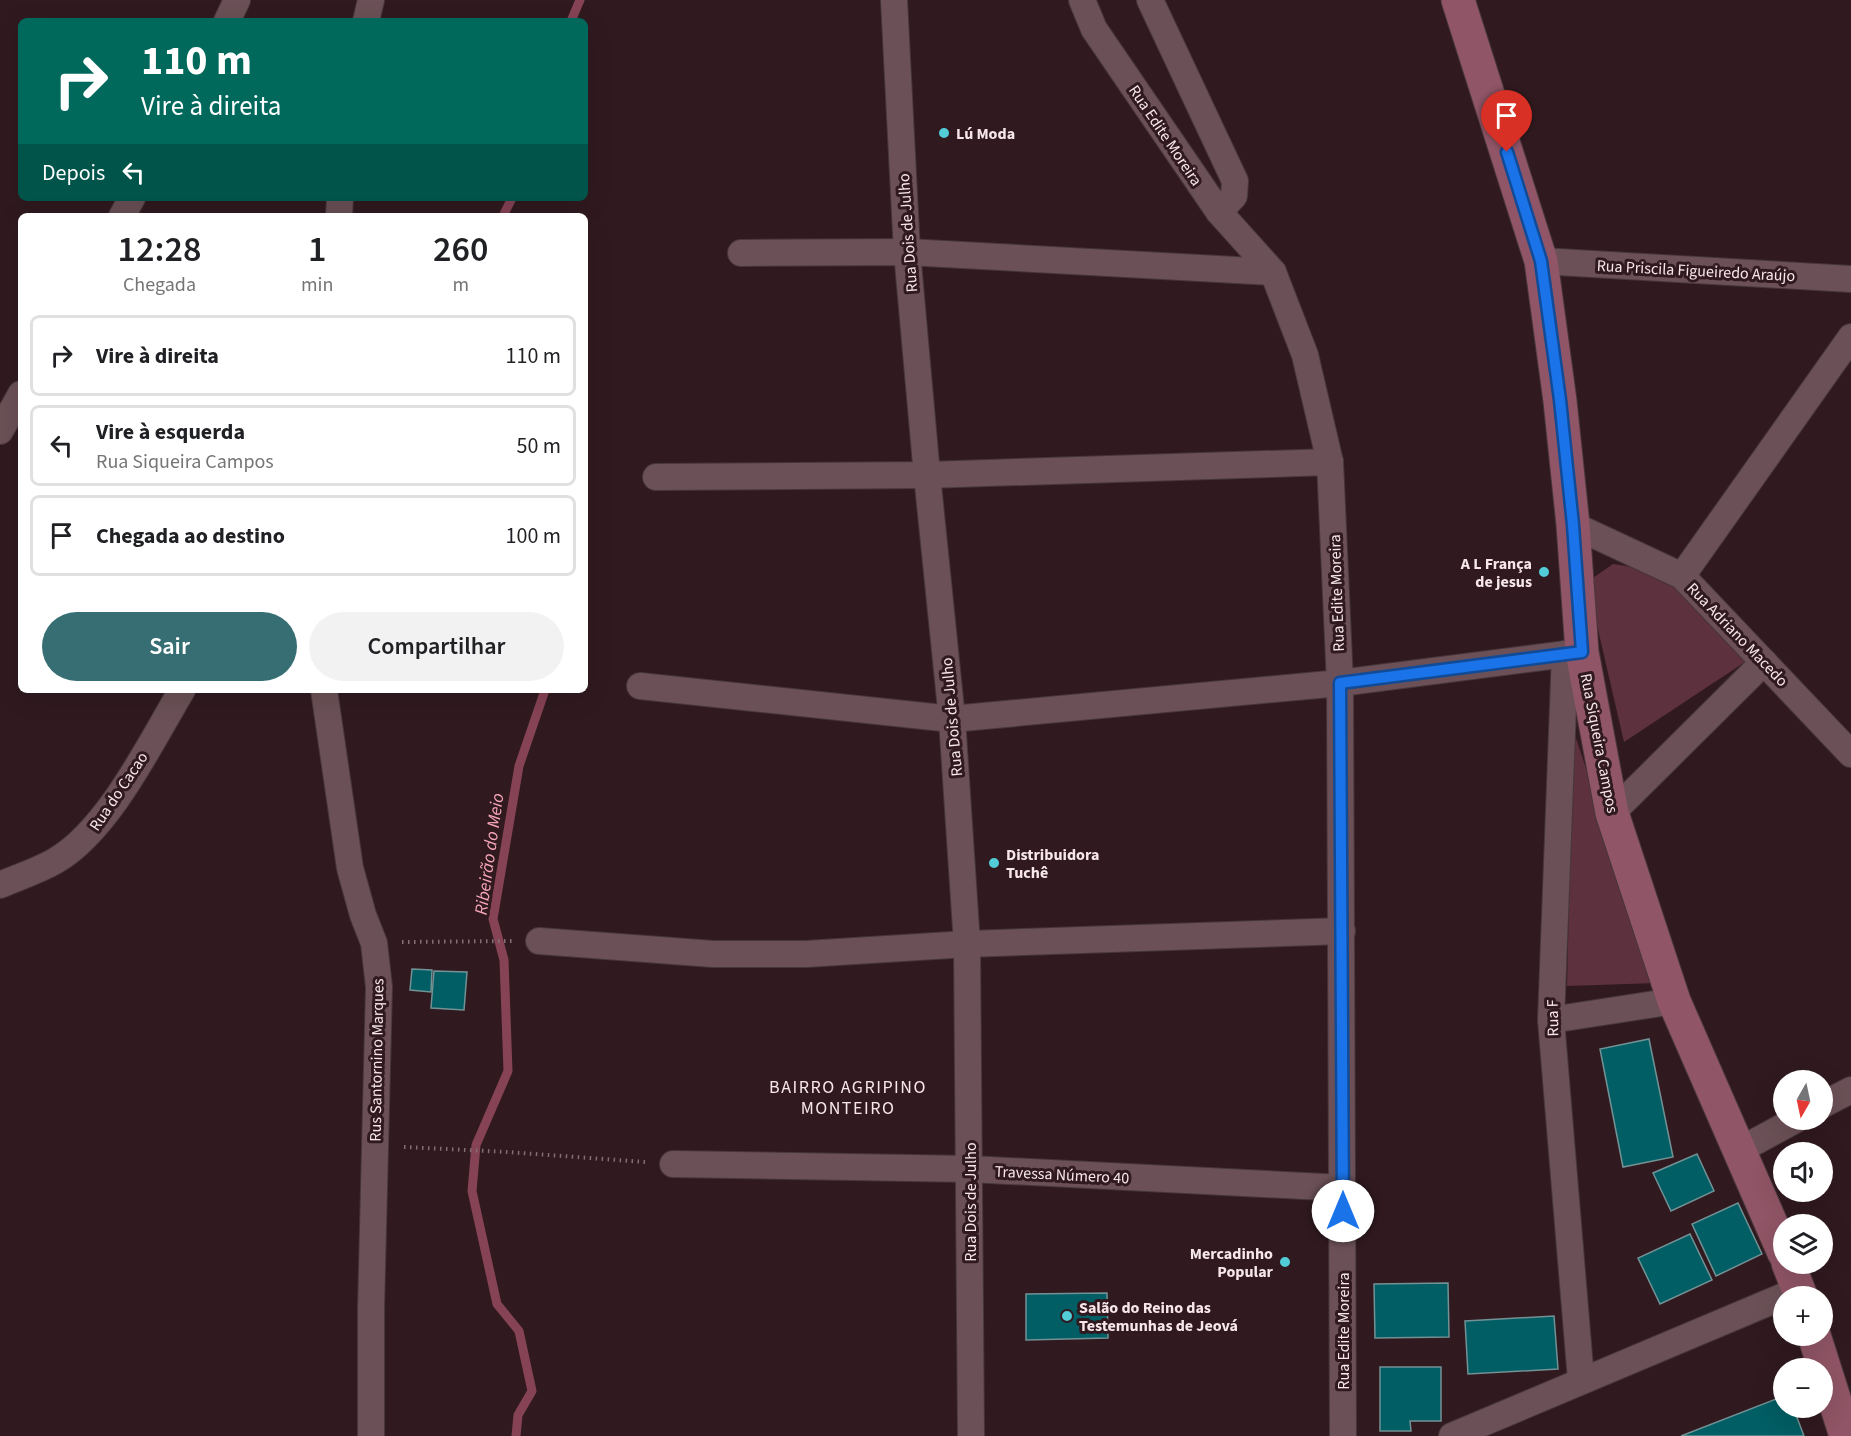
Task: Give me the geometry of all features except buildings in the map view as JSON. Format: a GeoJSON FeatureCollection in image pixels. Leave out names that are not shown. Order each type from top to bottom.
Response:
{"type":"FeatureCollection","features":[{"type":"Feature","properties":{"kind":"main road","name":"Rua Siqueira Campos"},"geometry":{"type":"LineString","coordinates":[[1458,0],[1541,261],[1560,400],[1573,525],[1574,653],[1612,813],[1674,1001],[1773,1227]]}},
{"type":"Feature","properties":{"kind":"main road"},"geometry":{"type":"LineString","coordinates":[[1817,1346],[1846,1436]]}},
{"type":"Feature","properties":{"kind":"street"},"geometry":{"type":"LineString","coordinates":[[367,18],[371,0]]}},
{"type":"Feature","properties":{"kind":"street","name":"Rua Dois de Julho"},"geometry":{"type":"LineString","coordinates":[[894,0],[907,252],[952,719],[967,944],[971,1436]]}},
{"type":"Feature","properties":{"kind":"street","name":"Rua Edite Moreira"},"geometry":{"type":"LineString","coordinates":[[1082,0],[1095,29],[1219,213],[1273,272],[1305,355],[1330,462],[1340,683],[1343,1436]]}},
{"type":"Feature","properties":{"kind":"street"},"geometry":{"type":"LineString","coordinates":[[1150,0],[1235,181],[1234,196],[1219,213]]}},
{"type":"Feature","properties":{"kind":"street"},"geometry":{"type":"LineString","coordinates":[[741,253],[907,252],[1273,272]]}},
{"type":"Feature","properties":{"kind":"street","name":"Rua Priscila Figueiredo Araújo"},"geometry":{"type":"LineString","coordinates":[[1541,261],[1851,279]]}},
{"type":"Feature","properties":{"kind":"street"},"geometry":{"type":"LineString","coordinates":[[1682,576],[1851,337]]}},
{"type":"Feature","properties":{"kind":"street"},"geometry":{"type":"LineString","coordinates":[[0,431],[18,399]]}},
{"type":"Feature","properties":{"kind":"street"},"geometry":{"type":"LineString","coordinates":[[656,477],[927,475],[1330,462]]}},
{"type":"Feature","properties":{"kind":"street","name":"Rua Adriano Macedo"},"geometry":{"type":"LineString","coordinates":[[1573,525],[1682,576],[1851,754]]}},
{"type":"Feature","properties":{"kind":"street"},"geometry":{"type":"LineString","coordinates":[[640,686],[952,719],[1340,683],[1574,653]]}},
{"type":"Feature","properties":{"kind":"street","name":"Rua F"},"geometry":{"type":"LineString","coordinates":[[1574,653],[1551,1020],[1581,1380]]}},
{"type":"Feature","properties":{"kind":"street"},"geometry":{"type":"LineString","coordinates":[[1612,813],[1764,662]]}},
{"type":"Feature","properties":{"kind":"street","name":"Rua do Cacao"},"geometry":{"type":"LineString","coordinates":[[0,885],[55,861],[87,836],[119,795],[180,693]]}},
{"type":"Feature","properties":{"kind":"street","name":"Rus Santornino Marques"},"geometry":{"type":"LineString","coordinates":[[324,693],[350,868],[363,915],[374,942],[380,987],[375,1146],[371,1436]]}},
{"type":"Feature","properties":{"kind":"street"},"geometry":{"type":"LineString","coordinates":[[531,941],[713,954],[806,954],[967,944],[1341,931]]}},
{"type":"Feature","properties":{"kind":"street"},"geometry":{"type":"LineString","coordinates":[[1551,1020],[1674,1001]]}},
{"type":"Feature","properties":{"kind":"street"},"geometry":{"type":"LineString","coordinates":[[1833,1099],[1851,1090]]}},
{"type":"Feature","properties":{"kind":"street"},"geometry":{"type":"LineString","coordinates":[[1740,1150],[1777,1130]]}},
{"type":"Feature","properties":{"kind":"street","name":"Travessa Número 40"},"geometry":{"type":"LineString","coordinates":[[673,1164],[970,1169],[1343,1188]]}},
{"type":"Feature","properties":{"kind":"street"},"geometry":{"type":"LineString","coordinates":[[1452,1436],[1773,1296]]}},
{"type":"Feature","properties":{"kind":"path"},"geometry":{"type":"LineString","coordinates":[[374,942],[531,941]]}},
{"type":"Feature","properties":{"kind":"path"},"geometry":{"type":"LineString","coordinates":[[375,1146],[507,1152],[673,1164]]}},
{"type":"Feature","properties":{"kind":"shaded area"},"geometry":{"type":"Polygon","coordinates":[[[1613,564],[1660,571],[1745,662],[1624,742],[1587,582],[1613,564]]]}},
{"type":"Feature","properties":{"kind":"shaded area"},"geometry":{"type":"Polygon","coordinates":[[[1573,729],[1657,983],[1567,986],[1573,729]]]}},
{"type":"Feature","properties":{"kind":"waterway","name":"Ribeirão do Meio"},"geometry":{"type":"LineString","coordinates":[[572,18],[580,0]]}},
{"type":"Feature","properties":{"kind":"waterway","name":"Ribeirão do Meio"},"geometry":{"type":"LineString","coordinates":[[504,213],[510,201]]}},
{"type":"Feature","properties":{"kind":"waterway","name":"Ribeirão do Meio"},"geometry":{"type":"LineString","coordinates":[[516,1436],[518,1415],[532,1391],[519,1331],[497,1304],[472,1191],[476,1145],[508,1071],[504,960],[493,919],[519,766],[544,693]]}},
{"type":"Feature","properties":{"kind":"place","name":"Lú Moda"},"geometry":{"type":"Point","coordinates":[944,133]}},
{"type":"Feature","properties":{"kind":"place","name":"A L França de jesus"},"geometry":{"type":"Point","coordinates":[1544,572]}},
{"type":"Feature","properties":{"kind":"place","name":"Distribuidora Tuchê"},"geometry":{"type":"Point","coordinates":[994,863]}},
{"type":"Feature","properties":{"kind":"place","name":"Mercadinho Popular"},"geometry":{"type":"Point","coordinates":[1285,1262]}},
{"type":"Feature","properties":{"kind":"place","name":"Salão do Reino das Testemunhas de Jeová"},"geometry":{"type":"Point","coordinates":[1067,1316]}},
{"type":"Feature","properties":{"kind":"district","name":"BAIRRO AGRIPINO MONTEIRO"},"geometry":{"type":"Point","coordinates":[848,1097]}},
{"type":"Feature","properties":{"kind":"route"},"geometry":{"type":"LineString","coordinates":[[1343,1211],[1340,683],[1582,652],[1573,525],[1560,400],[1541,261],[1507,152]]}}]}
